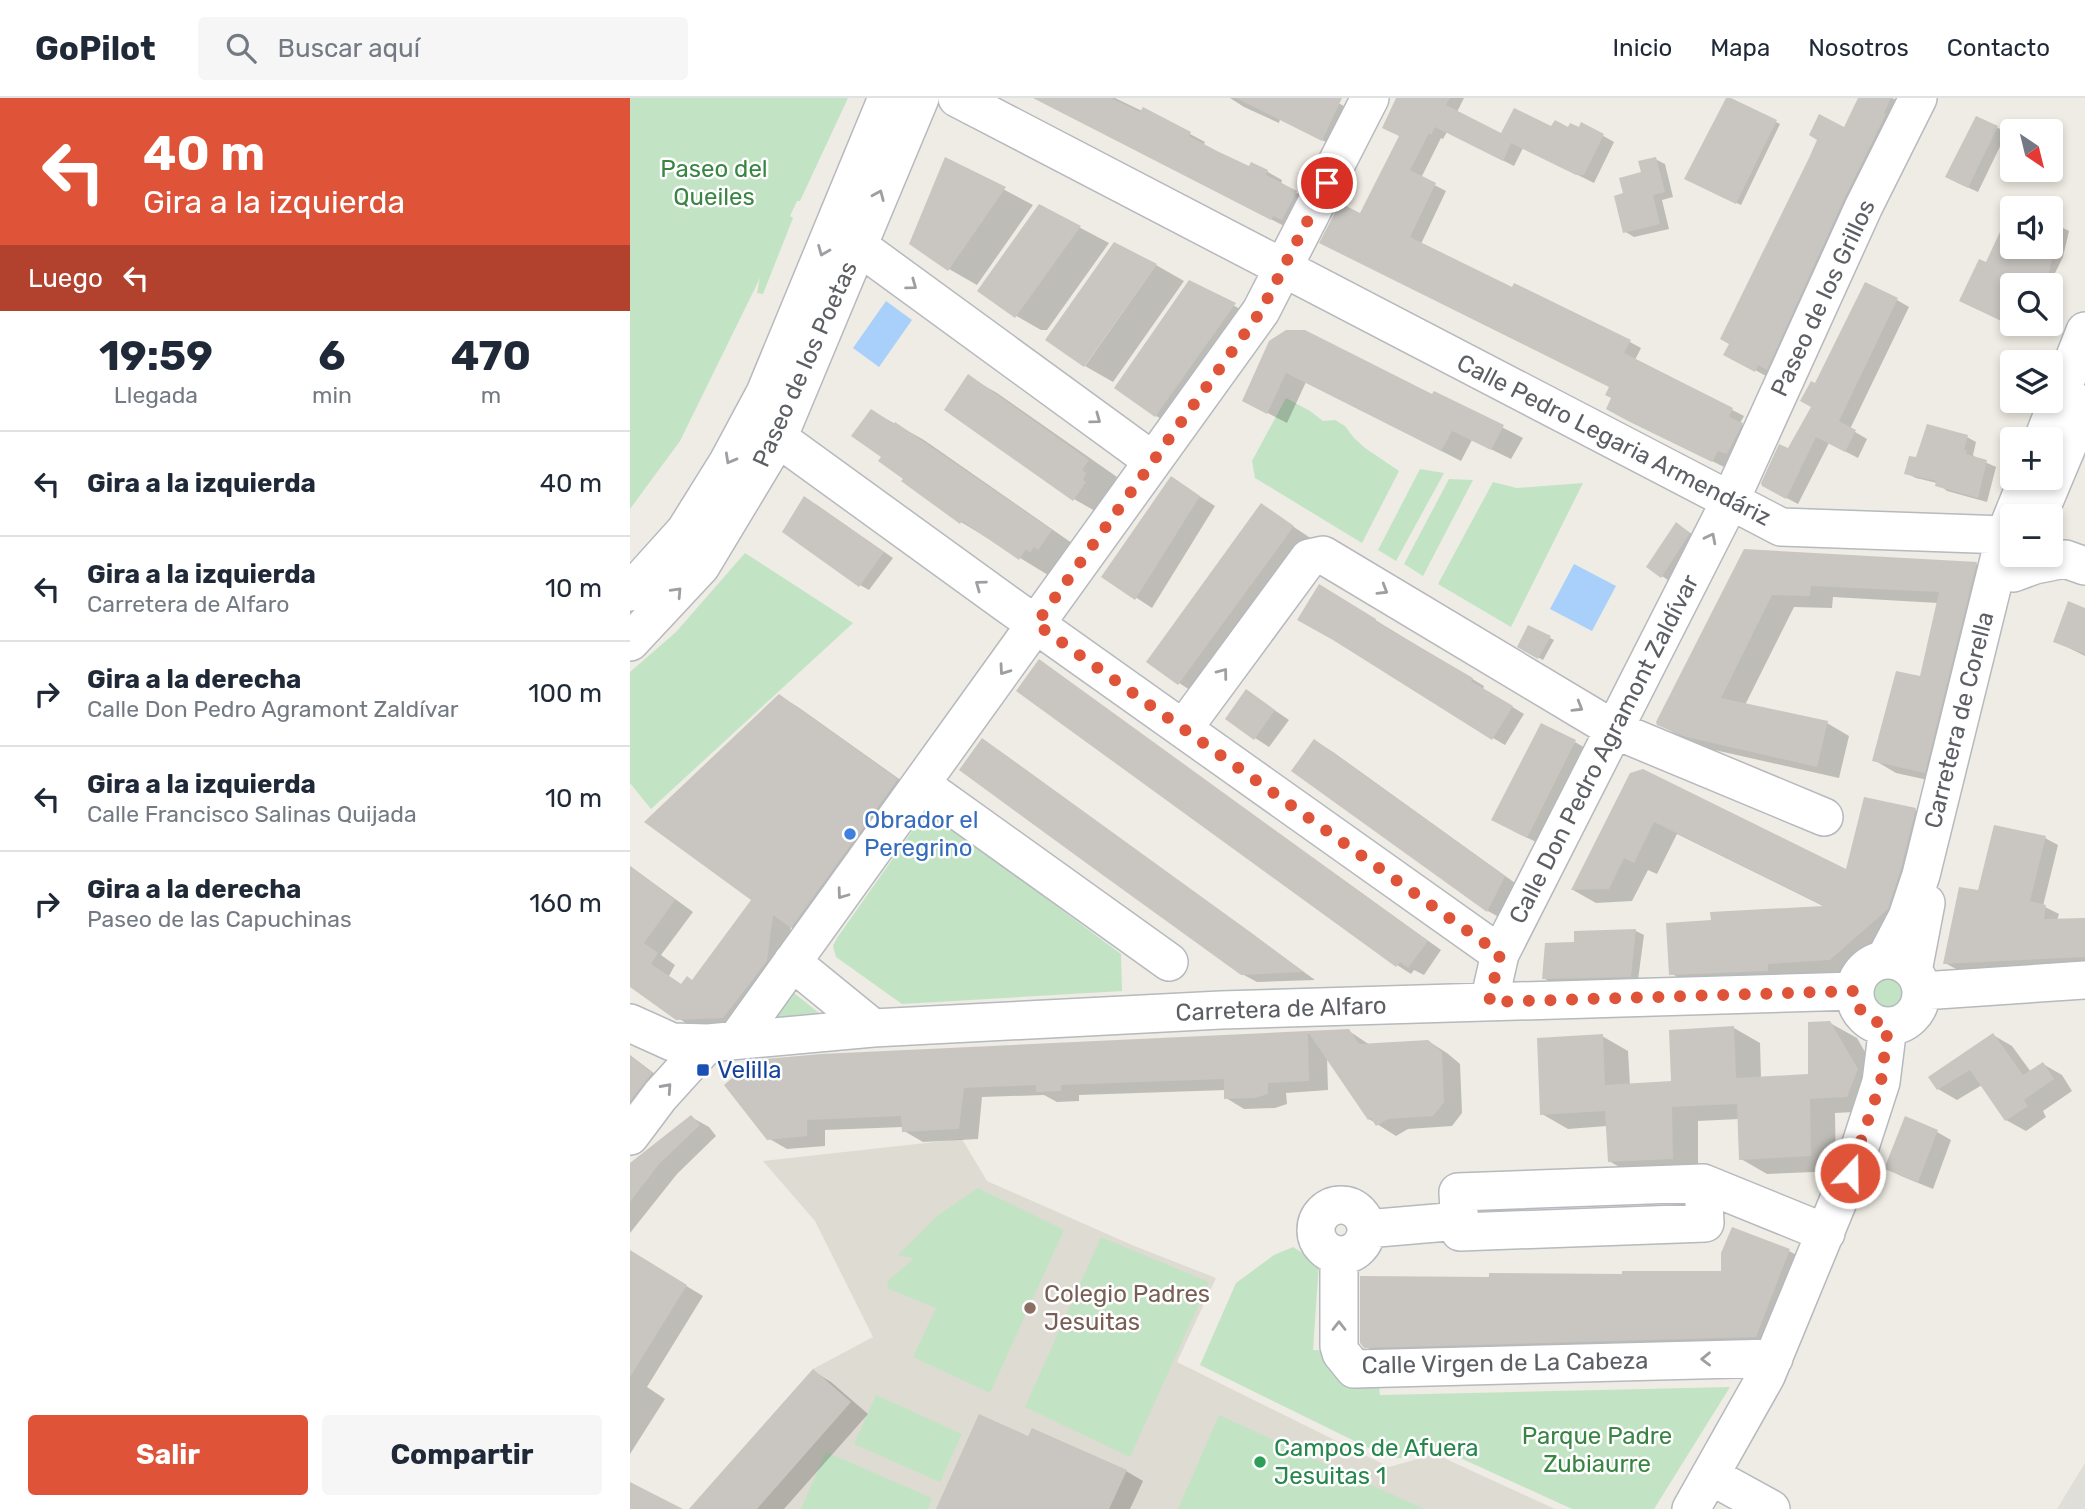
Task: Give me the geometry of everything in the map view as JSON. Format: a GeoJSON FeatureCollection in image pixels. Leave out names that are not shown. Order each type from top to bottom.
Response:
{"type":"FeatureCollection","features":[{"type":"Feature","properties":{"kind":"street","name":"Paseo de los Poetas"},"geometry":{"type":"LineString","coordinates":[[630,592],[685,531],[728,462],[765,393],[887,98]]}},
{"type":"Feature","properties":{"kind":"street","name":"Paseo de los Poetas"},"geometry":{"type":"LineString","coordinates":[[630,642],[701,566],[778,438],[920,98]]}},
{"type":"Feature","properties":{"kind":"street","name":"Calle Pedro Legaria Armendáriz"},"geometry":{"type":"LineString","coordinates":[[957,98],[1781,527],[2000,552]]}},
{"type":"Feature","properties":{"kind":"street"},"geometry":{"type":"LineString","coordinates":[[630,1136],[660,1096],[722,1041],[792,962],[1261,311],[1370,98]]}},
{"type":"Feature","properties":{"kind":"street","name":"Paseo de los Grillos"},"geometry":{"type":"LineString","coordinates":[[1730,500],[1864,206],[1919,98]]}},
{"type":"Feature","properties":{"kind":"street"},"geometry":{"type":"LineString","coordinates":[[857,245],[1153,461]]}},
{"type":"Feature","properties":{"kind":"street"},"geometry":{"type":"LineString","coordinates":[[2048,427],[2085,331]]}},
{"type":"Feature","properties":{"kind":"street","name":"Carretera de Corella"},"geometry":{"type":"LineString","coordinates":[[2039,493],[2085,404]]}},
{"type":"Feature","properties":{"kind":"street"},"geometry":{"type":"LineString","coordinates":[[778,438],[1500,954]]}},
{"type":"Feature","properties":{"kind":"street"},"geometry":{"type":"LineString","coordinates":[[2039,493],[2055,536],[2075,562]]}},
{"type":"Feature","properties":{"kind":"street","name":"Calle Don Pedro Agramont Zaldívar"},"geometry":{"type":"LineString","coordinates":[[1489,1002],[1500,954],[1730,500]]}},
{"type":"Feature","properties":{"kind":"street"},"geometry":{"type":"LineString","coordinates":[[1183,729],[1309,558],[1324,555],[1615,730],[1824,817]]}},
{"type":"Feature","properties":{"kind":"street","name":"Carretera de Corella"},"geometry":{"type":"LineString","coordinates":[[1907,974],[1907,917],[2009,567]]}},
{"type":"Feature","properties":{"kind":"street"},"geometry":{"type":"LineString","coordinates":[[922,785],[1169,962]]}},
{"type":"Feature","properties":{"kind":"street"},"geometry":{"type":"LineString","coordinates":[[1907,974],[1917,1011],[1902,1024],[1888,1026],[1867,1019],[1857,1006],[1855,991],[1862,973],[1877,961],[1907,974],[2085,981]]}},
{"type":"Feature","properties":{"kind":"street"},"geometry":{"type":"LineString","coordinates":[[792,962],[873,1028]]}},
{"type":"Feature","properties":{"kind":"street","name":"Carretera de Alfaro"},"geometry":{"type":"LineString","coordinates":[[630,1023],[672,1042],[722,1041],[873,1028],[1221,1010],[1855,991]]}},
{"type":"Feature","properties":{"kind":"street"},"geometry":{"type":"LineString","coordinates":[[1691,1509],[1766,1376],[1826,1233],[1858,1153],[1881,1082],[1888,1026]]}},
{"type":"Feature","properties":{"kind":"street","name":"Calle Virgen de La Cabeza"},"geometry":{"type":"LineString","coordinates":[[1774,1358],[1354,1368],[1341,1353],[1339,1346],[1339,1255],[1357,1250],[1362,1244],[1366,1229],[1459,1221],[1460,1233],[1704,1223],[1703,1182],[1826,1233]]}},
{"type":"Feature","properties":{"kind":"street"},"geometry":{"type":"LineString","coordinates":[[1711,1476],[1771,1509]]}},
{"type":"Feature","properties":{"kind":"shaded area","name":"Colegio Padres Jesuitas"},"geometry":{"type":"Polygon","coordinates":[[[962,1139],[987,1181],[1132,1245],[1216,1278],[1177,1362],[1389,1467],[1435,1454],[1555,1509],[689,1509],[813,1369],[873,1337],[815,1221],[763,1161],[962,1139]]]}},
{"type":"Feature","properties":{"kind":"shaded area"},"geometry":{"type":"Polygon","coordinates":[[[2085,1463],[2085,1509],[2057,1509],[2085,1463]]]}},
{"type":"Feature","properties":{"kind":"green space","name":"Paseo del Queiles"},"geometry":{"type":"Polygon","coordinates":[[[630,98],[848,98],[800,201],[797,201],[790,216],[793,218],[763,294],[757,293],[760,278],[680,441],[630,509],[630,98]]]}},
{"type":"Feature","properties":{"kind":"green space"},"geometry":{"type":"Polygon","coordinates":[[[1286,398],[1323,421],[1335,420],[1345,426],[1365,448],[1399,471],[1362,543],[1255,478],[1252,461],[1286,398]]]}},
{"type":"Feature","properties":{"kind":"green space"},"geometry":{"type":"Polygon","coordinates":[[[1420,469],[1444,473],[1396,561],[1378,550],[1420,469]]]}},
{"type":"Feature","properties":{"kind":"green space"},"geometry":{"type":"Polygon","coordinates":[[[1449,479],[1473,480],[1423,576],[1404,564],[1449,479]]]}},
{"type":"Feature","properties":{"kind":"green space"},"geometry":{"type":"Polygon","coordinates":[[[1493,482],[1517,488],[1583,483],[1511,627],[1438,584],[1493,482]]]}},
{"type":"Feature","properties":{"kind":"green space"},"geometry":{"type":"Polygon","coordinates":[[[745,553],[853,623],[651,809],[630,783],[630,672],[676,632],[745,553]]]}},
{"type":"Feature","properties":{"kind":"green space"},"geometry":{"type":"Polygon","coordinates":[[[927,810],[1121,954],[1122,991],[902,1004],[836,957],[833,946],[837,938],[927,810]]]}},
{"type":"Feature","properties":{"kind":"green space"},"geometry":{"type":"Polygon","coordinates":[[[1900,969],[1909,1001],[1890,1013],[1873,1008],[1865,992],[1873,971],[1900,969]]]}},
{"type":"Feature","properties":{"kind":"green space"},"geometry":{"type":"Polygon","coordinates":[[[788,993],[794,993],[819,1013],[819,1018],[767,1020],[788,993]]]}},
{"type":"Feature","properties":{"kind":"green space"},"geometry":{"type":"Polygon","coordinates":[[[978,1188],[1064,1230],[990,1393],[913,1357],[936,1308],[889,1289],[887,1282],[914,1258],[898,1255],[937,1216],[978,1188]]]}},
{"type":"Feature","properties":{"kind":"green space"},"geometry":{"type":"Polygon","coordinates":[[[1101,1237],[1209,1282],[1130,1457],[1025,1407],[1101,1237]]]}},
{"type":"Feature","properties":{"kind":"green space","name":"Parque Padre Zubiaurre"},"geometry":{"type":"Polygon","coordinates":[[[1293,1247],[1319,1263],[1313,1350],[1329,1351],[1378,1377],[1380,1395],[1730,1387],[1654,1509],[1572,1509],[1434,1446],[1403,1458],[1389,1458],[1200,1365],[1236,1283],[1274,1255],[1293,1247]]]}},
{"type":"Feature","properties":{"kind":"green space"},"geometry":{"type":"Polygon","coordinates":[[[876,1395],[962,1434],[940,1482],[854,1444],[876,1395]]]}},
{"type":"Feature","properties":{"kind":"green space","name":"Campos de Afuera Jesuitas 1"},"geometry":{"type":"Polygon","coordinates":[[[1219,1415],[1424,1509],[1178,1509],[1219,1415]]]}},
{"type":"Feature","properties":{"kind":"green space"},"geometry":{"type":"Polygon","coordinates":[[[826,1452],[932,1498],[928,1509],[801,1509],[826,1452]]]}},
{"type":"Feature","properties":{"kind":"water"},"geometry":{"type":"Polygon","coordinates":[[[886,301],[912,320],[879,367],[853,348],[886,301]]]}},
{"type":"Feature","properties":{"kind":"water"},"geometry":{"type":"Polygon","coordinates":[[[1574,564],[1616,586],[1592,631],[1550,609],[1574,564]]]}},
{"type":"Feature","properties":{"kind":"building"},"geometry":{"type":"Polygon","coordinates":[[[1033,98],[1111,98],[1140,112],[1143,107],[1191,132],[1189,136],[1217,151],[1249,166],[1251,162],[1268,170],[1266,175],[1297,191],[1282,220],[1273,216],[1271,220],[1033,98]]]}},
{"type":"Feature","properties":{"kind":"building"},"geometry":{"type":"Polygon","coordinates":[[[1236,98],[1342,98],[1322,141],[1236,98]]]}},
{"type":"Feature","properties":{"kind":"building"},"geometry":{"type":"Polygon","coordinates":[[[1396,98],[1450,98],[1446,105],[1501,133],[1514,108],[1551,126],[1555,120],[1568,127],[1570,123],[1579,127],[1581,122],[1604,134],[1584,175],[1576,175],[1511,143],[1503,161],[1435,127],[1431,135],[1429,133],[1410,170],[1436,183],[1410,237],[1512,287],[1514,283],[1631,340],[1624,353],[1733,408],[1729,417],[1743,423],[1727,454],[1718,451],[1712,462],[1628,421],[1606,409],[1611,398],[1605,395],[1609,387],[1319,243],[1340,203],[1360,213],[1399,136],[1382,128],[1396,98]]]}},
{"type":"Feature","properties":{"kind":"building"},"geometry":{"type":"Polygon","coordinates":[[[1726,98],[1777,120],[1736,204],[1684,179],[1726,98]]]}},
{"type":"Feature","properties":{"kind":"building"},"geometry":{"type":"Polygon","coordinates":[[[1858,98],[1891,98],[1767,370],[1758,365],[1755,372],[1723,355],[1729,344],[1720,339],[1817,140],[1809,135],[1819,114],[1844,127],[1858,98]]]}},
{"type":"Feature","properties":{"kind":"building"},"geometry":{"type":"Polygon","coordinates":[[[1976,116],[1998,126],[1968,188],[1945,177],[1976,116]]]}},
{"type":"Feature","properties":{"kind":"building"},"geometry":{"type":"Polygon","coordinates":[[[945,157],[1006,187],[948,271],[909,244],[945,157]]]}},
{"type":"Feature","properties":{"kind":"building"},"geometry":{"type":"Polygon","coordinates":[[[1656,157],[1665,192],[1653,195],[1660,224],[1623,233],[1614,196],[1623,193],[1619,178],[1641,172],[1638,161],[1656,157]]]}},
{"type":"Feature","properties":{"kind":"building"},"geometry":{"type":"Polygon","coordinates":[[[1039,204],[1081,226],[1015,318],[977,291],[1039,204]]]}},
{"type":"Feature","properties":{"kind":"building"},"geometry":{"type":"Polygon","coordinates":[[[2000,232],[2000,259],[2052,259],[2049,273],[2000,273],[2000,320],[1959,301],[1979,259],[1986,262],[2000,232]]]}},
{"type":"Feature","properties":{"kind":"building"},"geometry":{"type":"Polygon","coordinates":[[[1114,242],[1157,264],[1084,367],[1045,340],[1114,242]]]}},
{"type":"Feature","properties":{"kind":"building"},"geometry":{"type":"Polygon","coordinates":[[[1189,280],[1236,303],[1155,417],[1114,388],[1189,280]]]}},
{"type":"Feature","properties":{"kind":"building"},"geometry":{"type":"Polygon","coordinates":[[[1865,282],[1898,298],[1839,421],[1856,430],[1845,452],[1816,437],[1786,499],[1761,483],[1779,444],[1788,448],[1811,407],[1800,401],[1811,381],[1815,383],[1865,282]]]}},
{"type":"Feature","properties":{"kind":"building"},"geometry":{"type":"Polygon","coordinates":[[[1286,330],[1305,330],[1432,394],[1434,391],[1504,425],[1491,450],[1452,431],[1441,451],[1286,373],[1267,414],[1242,401],[1269,341],[1286,330]]]}},
{"type":"Feature","properties":{"kind":"building"},"geometry":{"type":"Polygon","coordinates":[[[968,374],[1089,460],[1082,470],[1086,473],[1083,480],[1086,482],[1073,501],[944,410],[968,374]]]}},
{"type":"Feature","properties":{"kind":"building"},"geometry":{"type":"Polygon","coordinates":[[[871,409],[894,424],[895,422],[1052,530],[1038,550],[1034,547],[1030,553],[1026,549],[1019,560],[962,521],[960,524],[901,481],[903,479],[878,461],[881,457],[851,436],[871,409]]]}},
{"type":"Feature","properties":{"kind":"building"},"geometry":{"type":"Polygon","coordinates":[[[1927,424],[1968,435],[1964,450],[1967,450],[1966,454],[1987,460],[1978,498],[1935,486],[1936,481],[1904,474],[1909,456],[1916,457],[1927,424]]]}},
{"type":"Feature","properties":{"kind":"building"},"geometry":{"type":"Polygon","coordinates":[[[1171,476],[1200,496],[1135,600],[1101,577],[1171,476]]]}},
{"type":"Feature","properties":{"kind":"building"},"geometry":{"type":"Polygon","coordinates":[[[804,496],[884,552],[859,587],[782,532],[804,496]]]}},
{"type":"Feature","properties":{"kind":"building"},"geometry":{"type":"Polygon","coordinates":[[[1261,503],[1294,526],[1178,685],[1146,662],[1261,503]]]}},
{"type":"Feature","properties":{"kind":"building"},"geometry":{"type":"Polygon","coordinates":[[[1676,522],[1690,533],[1661,578],[1646,567],[1676,522]]]}},
{"type":"Feature","properties":{"kind":"building"},"geometry":{"type":"Polygon","coordinates":[[[1744,549],[1977,562],[1925,773],[1872,761],[1896,671],[1920,676],[1939,592],[1811,586],[1810,596],[1772,595],[1721,698],[1828,721],[1817,767],[1686,737],[1657,725],[1656,722],[1744,549]]]}},
{"type":"Feature","properties":{"kind":"building"},"geometry":{"type":"Polygon","coordinates":[[[1319,584],[1376,619],[1375,621],[1473,678],[1471,681],[1513,706],[1492,740],[1297,620],[1319,584]]]}},
{"type":"Feature","properties":{"kind":"building"},"geometry":{"type":"Polygon","coordinates":[[[2068,601],[2085,608],[2085,654],[2053,642],[2068,601]]]}},
{"type":"Feature","properties":{"kind":"building"},"geometry":{"type":"Polygon","coordinates":[[[1528,625],[1551,636],[1538,659],[1517,647],[1528,625]]]}},
{"type":"Feature","properties":{"kind":"building"},"geometry":{"type":"Polygon","coordinates":[[[1039,659],[1428,941],[1408,968],[1400,962],[1396,967],[1016,691],[1039,659]]]}},
{"type":"Feature","properties":{"kind":"building"},"geometry":{"type":"Polygon","coordinates":[[[1246,689],[1275,710],[1254,740],[1225,719],[1246,689]]]}},
{"type":"Feature","properties":{"kind":"building"},"geometry":{"type":"Polygon","coordinates":[[[779,694],[898,779],[791,928],[773,915],[767,961],[723,1018],[676,1020],[630,987],[630,866],[675,900],[644,943],[658,953],[651,964],[681,984],[687,976],[692,980],[751,900],[644,822],[779,694]]]}},
{"type":"Feature","properties":{"kind":"building"},"geometry":{"type":"Polygon","coordinates":[[[1541,723],[1576,740],[1527,838],[1491,820],[1541,723]]]}},
{"type":"Feature","properties":{"kind":"building"},"geometry":{"type":"Polygon","coordinates":[[[982,738],[1304,972],[1241,975],[1093,868],[959,770],[982,738]]]}},
{"type":"Feature","properties":{"kind":"building"},"geometry":{"type":"Polygon","coordinates":[[[1314,739],[1505,876],[1487,912],[1291,771],[1314,739]]]}},
{"type":"Feature","properties":{"kind":"building"},"geometry":{"type":"Polygon","coordinates":[[[1643,769],[1846,869],[1864,797],[1916,808],[1888,909],[1830,960],[1768,964],[1768,971],[1669,975],[1666,923],[1711,920],[1710,912],[1824,906],[1654,822],[1634,863],[1624,858],[1609,889],[1571,890],[1630,773],[1643,769]]]}},
{"type":"Feature","properties":{"kind":"building"},"geometry":{"type":"Polygon","coordinates":[[[1994,825],[2046,836],[2030,901],[2046,905],[2044,919],[2085,918],[2085,957],[1943,964],[1959,887],[1978,890],[1994,825]]]}},
{"type":"Feature","properties":{"kind":"building"},"geometry":{"type":"Polygon","coordinates":[[[1636,929],[1631,977],[1542,979],[1545,943],[1574,942],[1574,931],[1636,929]]]}},
{"type":"Feature","properties":{"kind":"building"},"geometry":{"type":"Polygon","coordinates":[[[1830,1021],[1858,1069],[1847,1097],[1810,1099],[1811,1156],[1739,1160],[1737,1104],[1672,1107],[1673,1159],[1608,1162],[1605,1111],[1540,1115],[1537,1038],[1603,1034],[1605,1085],[1671,1081],[1669,1030],[1734,1026],[1736,1078],[1808,1074],[1808,1022],[1830,1021]]]}},
{"type":"Feature","properties":{"kind":"building"},"geometry":{"type":"Polygon","coordinates":[[[1349,1029],[1359,1044],[1428,1040],[1442,1052],[1444,1102],[1433,1116],[1388,1119],[1376,1126],[1371,1118],[1368,1120],[1308,1032],[1309,1081],[1268,1083],[1268,1094],[1255,1098],[1224,1099],[1224,1079],[1061,1085],[1061,1091],[1036,1092],[1036,1085],[964,1088],[959,1129],[902,1132],[901,1116],[807,1120],[807,1136],[767,1140],[724,1085],[753,1060],[821,1054],[1349,1029]]]}},
{"type":"Feature","properties":{"kind":"building"},"geometry":{"type":"Polygon","coordinates":[[[1993,1033],[2023,1075],[2043,1062],[2054,1079],[2024,1100],[2028,1106],[2005,1121],[1970,1070],[1937,1090],[1928,1077],[1993,1033]]]}},
{"type":"Feature","properties":{"kind":"building"},"geometry":{"type":"Polygon","coordinates":[[[630,1055],[652,1073],[630,1101],[630,1055]]]}},
{"type":"Feature","properties":{"kind":"building"},"geometry":{"type":"Polygon","coordinates":[[[691,1115],[700,1125],[659,1164],[630,1202],[630,1163],[691,1115]]]}},
{"type":"Feature","properties":{"kind":"building"},"geometry":{"type":"Polygon","coordinates":[[[1905,1116],[1938,1130],[1918,1182],[1884,1169],[1905,1116]]]}},
{"type":"Feature","properties":{"kind":"building"},"geometry":{"type":"Polygon","coordinates":[[[1732,1227],[1790,1249],[1756,1337],[1364,1348],[1360,1343],[1360,1276],[1489,1277],[1489,1273],[1622,1274],[1622,1271],[1721,1271],[1721,1253],[1732,1227]]]}},
{"type":"Feature","properties":{"kind":"building"},"geometry":{"type":"Polygon","coordinates":[[[630,1250],[687,1285],[630,1377],[630,1250]]]}},
{"type":"Feature","properties":{"kind":"building"},"geometry":{"type":"Polygon","coordinates":[[[813,1369],[851,1402],[757,1509],[689,1509],[813,1369]]]}},
{"type":"Feature","properties":{"kind":"building"},"geometry":{"type":"Polygon","coordinates":[[[979,1414],[1028,1436],[1032,1428],[1127,1470],[1109,1509],[936,1509],[979,1414]]]}},
{"type":"Feature","properties":{"kind":"building"},"geometry":{"type":"Polygon","coordinates":[[[630,1482],[683,1509],[630,1509],[630,1482]]]}},
{"type":"Feature","properties":{"kind":"place","name":"Obrador el Peregrino"},"geometry":{"type":"Point","coordinates":[850,834]}},
{"type":"Feature","properties":{"kind":"place","name":"Velilla"},"geometry":{"type":"Point","coordinates":[703,1070]}},
{"type":"Feature","properties":{"kind":"place","name":"Colegio Padres Jesuitas"},"geometry":{"type":"Point","coordinates":[1030,1308]}},
{"type":"Feature","properties":{"kind":"place","name":"Campos de Afuera Jesuitas 1"},"geometry":{"type":"Point","coordinates":[1260,1462]}},
{"type":"Feature","properties":{"kind":"route"},"geometry":{"type":"LineString","coordinates":[[1327,183],[1261,311],[1036,624],[1500,954],[1489,1002],[1855,991],[1857,1006],[1867,1019],[1888,1026],[1881,1082],[1850,1173]]}}]}
